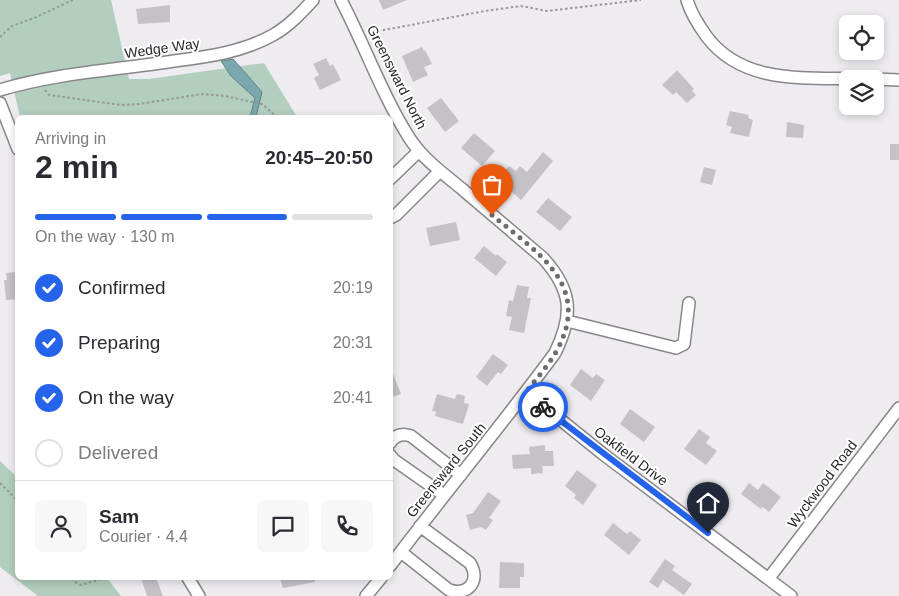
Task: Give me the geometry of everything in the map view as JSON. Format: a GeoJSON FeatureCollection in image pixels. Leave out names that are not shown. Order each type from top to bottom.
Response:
{"type":"FeatureCollection","features":[{"type":"Feature","properties":{"kind":"street","name":"Wedge Way"},"geometry":{"type":"LineString","coordinates":[[0,90],[39,80],[203,57],[240,48],[267,39],[282,30],[313,0]]}},
{"type":"Feature","properties":{"kind":"street","name":"Greensward North"},"geometry":{"type":"LineString","coordinates":[[341,0],[382,87],[410,139],[419,151],[543,258],[555,271],[563,284],[567,297],[567,321],[563,336],[555,353],[526,392]]}},
{"type":"Feature","properties":{"kind":"street"},"geometry":{"type":"LineString","coordinates":[[687,0],[700,28],[711,42],[722,54],[742,66],[774,76],[839,78]]}},
{"type":"Feature","properties":{"kind":"street"},"geometry":{"type":"LineString","coordinates":[[884,79],[899,80]]}},
{"type":"Feature","properties":{"kind":"street"},"geometry":{"type":"LineString","coordinates":[[0,103],[15,141]]}},
{"type":"Feature","properties":{"kind":"street"},"geometry":{"type":"LineString","coordinates":[[393,175],[419,151]]}},
{"type":"Feature","properties":{"kind":"street"},"geometry":{"type":"LineString","coordinates":[[393,216],[440,171]]}},
{"type":"Feature","properties":{"kind":"street"},"geometry":{"type":"LineString","coordinates":[[567,321],[676,348],[684,344],[689,304]]}},
{"type":"Feature","properties":{"kind":"street","name":"Greensward South"},"geometry":{"type":"LineString","coordinates":[[393,562],[526,392]]}},
{"type":"Feature","properties":{"kind":"street","name":"Oakfield Drive"},"geometry":{"type":"LineString","coordinates":[[526,392],[603,454],[791,596]]}},
{"type":"Feature","properties":{"kind":"street","name":"Wyckwood Road"},"geometry":{"type":"LineString","coordinates":[[769,578],[899,408]]}},
{"type":"Feature","properties":{"kind":"street"},"geometry":{"type":"LineString","coordinates":[[393,439],[400,434],[411,436],[460,475]]}},
{"type":"Feature","properties":{"kind":"street"},"geometry":{"type":"LineString","coordinates":[[393,459],[444,495]]}},
{"type":"Feature","properties":{"kind":"street"},"geometry":{"type":"LineString","coordinates":[[401,552],[449,590],[455,592],[462,591],[472,583],[475,575],[470,563],[420,526]]}},
{"type":"Feature","properties":{"kind":"street"},"geometry":{"type":"LineString","coordinates":[[189,580],[199,596]]}},
{"type":"Feature","properties":{"kind":"street"},"geometry":{"type":"LineString","coordinates":[[366,596],[379,580]]}},
{"type":"Feature","properties":{"kind":"path"},"geometry":{"type":"LineString","coordinates":[[0,37],[12,26],[73,0]]}},
{"type":"Feature","properties":{"kind":"path"},"geometry":{"type":"LineString","coordinates":[[359,35],[521,6],[547,11],[641,0]]}},
{"type":"Feature","properties":{"kind":"path"},"geometry":{"type":"LineString","coordinates":[[39,80],[49,95],[121,105],[202,94],[225,96],[262,104],[275,115]]}},
{"type":"Feature","properties":{"kind":"path"},"geometry":{"type":"LineString","coordinates":[[0,483],[15,498]]}},
{"type":"Feature","properties":{"kind":"path"},"geometry":{"type":"LineString","coordinates":[[74,580],[81,585],[99,580]]}},
{"type":"Feature","properties":{"kind":"green space"},"geometry":{"type":"Polygon","coordinates":[[[0,0],[111,0],[129,79],[149,79],[264,63],[296,115],[20,115],[10,73],[0,76],[0,0]]]}},
{"type":"Feature","properties":{"kind":"green space"},"geometry":{"type":"Polygon","coordinates":[[[0,461],[15,475],[15,578],[0,567],[0,461]]]}},
{"type":"Feature","properties":{"kind":"green space"},"geometry":{"type":"Polygon","coordinates":[[[17,580],[109,580],[121,596],[38,596],[17,580]]]}},
{"type":"Feature","properties":{"kind":"water"},"geometry":{"type":"Polygon","coordinates":[[[233,59],[262,92],[256,115],[251,115],[255,98],[231,76],[221,61],[233,59]]]}},
{"type":"Feature","properties":{"kind":"building"},"geometry":{"type":"Polygon","coordinates":[[[379,0],[407,0],[383,10],[379,0]]]}},
{"type":"Feature","properties":{"kind":"building"},"geometry":{"type":"Polygon","coordinates":[[[170,5],[170,22],[138,24],[136,9],[170,5]]]}},
{"type":"Feature","properties":{"kind":"building"},"geometry":{"type":"Polygon","coordinates":[[[422,47],[432,64],[424,67],[428,75],[413,82],[402,56],[422,47]]]}},
{"type":"Feature","properties":{"kind":"building"},"geometry":{"type":"Polygon","coordinates":[[[326,58],[330,66],[333,64],[341,80],[320,90],[314,78],[319,75],[313,64],[326,58]]]}},
{"type":"Feature","properties":{"kind":"building"},"geometry":{"type":"Polygon","coordinates":[[[677,70],[694,89],[692,91],[696,95],[687,103],[676,92],[673,95],[662,85],[677,70]]]}},
{"type":"Feature","properties":{"kind":"building"},"geometry":{"type":"Polygon","coordinates":[[[441,98],[459,121],[445,132],[427,108],[441,98]]]}},
{"type":"Feature","properties":{"kind":"building"},"geometry":{"type":"Polygon","coordinates":[[[730,111],[749,115],[748,118],[753,120],[749,137],[730,133],[732,127],[726,125],[730,111]]]}},
{"type":"Feature","properties":{"kind":"building"},"geometry":{"type":"Polygon","coordinates":[[[787,122],[804,125],[803,138],[786,137],[787,122]]]}},
{"type":"Feature","properties":{"kind":"building"},"geometry":{"type":"Polygon","coordinates":[[[474,133],[495,151],[482,166],[461,148],[474,133]]]}},
{"type":"Feature","properties":{"kind":"building"},"geometry":{"type":"Polygon","coordinates":[[[890,144],[899,144],[899,160],[890,160],[890,144]]]}},
{"type":"Feature","properties":{"kind":"building"},"geometry":{"type":"Polygon","coordinates":[[[543,152],[553,161],[521,200],[498,180],[509,166],[516,171],[520,166],[527,172],[543,152]]]}},
{"type":"Feature","properties":{"kind":"building"},"geometry":{"type":"Polygon","coordinates":[[[704,167],[716,170],[712,185],[700,182],[704,167]]]}},
{"type":"Feature","properties":{"kind":"building"},"geometry":{"type":"Polygon","coordinates":[[[548,198],[572,217],[560,231],[536,212],[548,198]]]}},
{"type":"Feature","properties":{"kind":"building"},"geometry":{"type":"Polygon","coordinates":[[[456,222],[460,240],[430,246],[426,228],[456,222]]]}},
{"type":"Feature","properties":{"kind":"building"},"geometry":{"type":"Polygon","coordinates":[[[484,246],[507,262],[496,276],[474,258],[484,246]]]}},
{"type":"Feature","properties":{"kind":"building"},"geometry":{"type":"Polygon","coordinates":[[[15,272],[15,299],[6,300],[4,280],[7,280],[6,273],[15,272]]]}},
{"type":"Feature","properties":{"kind":"building"},"geometry":{"type":"Polygon","coordinates":[[[517,285],[529,287],[527,298],[531,298],[524,333],[509,330],[512,317],[506,316],[509,300],[513,301],[517,285]]]}},
{"type":"Feature","properties":{"kind":"building"},"geometry":{"type":"Polygon","coordinates":[[[493,354],[508,365],[501,374],[498,372],[487,386],[476,377],[493,354]]]}},
{"type":"Feature","properties":{"kind":"building"},"geometry":{"type":"Polygon","coordinates":[[[581,369],[593,378],[596,374],[605,380],[591,401],[570,385],[581,369]]]}},
{"type":"Feature","properties":{"kind":"building"},"geometry":{"type":"Polygon","coordinates":[[[393,374],[401,394],[393,397],[393,374]]]}},
{"type":"Feature","properties":{"kind":"building"},"geometry":{"type":"Polygon","coordinates":[[[437,394],[455,399],[457,394],[465,396],[464,403],[469,404],[463,424],[435,416],[436,412],[432,411],[437,394]]]}},
{"type":"Feature","properties":{"kind":"building"},"geometry":{"type":"Polygon","coordinates":[[[630,409],[655,427],[644,442],[620,424],[630,409]]]}},
{"type":"Feature","properties":{"kind":"building"},"geometry":{"type":"Polygon","coordinates":[[[699,429],[710,437],[706,443],[717,451],[706,465],[684,449],[699,429]]]}},
{"type":"Feature","properties":{"kind":"building"},"geometry":{"type":"Polygon","coordinates":[[[545,445],[545,451],[553,451],[554,466],[542,466],[543,473],[531,474],[531,468],[513,469],[512,455],[530,454],[529,447],[545,445]]]}},
{"type":"Feature","properties":{"kind":"building"},"geometry":{"type":"Polygon","coordinates":[[[577,470],[597,485],[583,505],[574,498],[576,495],[565,486],[577,470]]]}},
{"type":"Feature","properties":{"kind":"building"},"geometry":{"type":"Polygon","coordinates":[[[749,483],[758,490],[763,483],[781,497],[769,512],[763,507],[761,509],[741,494],[749,483]]]}},
{"type":"Feature","properties":{"kind":"building"},"geometry":{"type":"Polygon","coordinates":[[[488,492],[501,501],[489,518],[493,520],[486,530],[481,527],[470,530],[466,515],[473,513],[488,492]]]}},
{"type":"Feature","properties":{"kind":"building"},"geometry":{"type":"Polygon","coordinates":[[[613,523],[627,534],[630,531],[641,540],[629,555],[604,535],[613,523]]]}},
{"type":"Feature","properties":{"kind":"building"},"geometry":{"type":"Polygon","coordinates":[[[665,559],[675,566],[672,570],[692,584],[684,595],[663,580],[658,588],[649,582],[665,559]]]}},
{"type":"Feature","properties":{"kind":"building"},"geometry":{"type":"Polygon","coordinates":[[[500,562],[524,563],[524,577],[520,577],[520,588],[499,588],[500,562]]]}},
{"type":"Feature","properties":{"kind":"building"},"geometry":{"type":"Polygon","coordinates":[[[142,580],[157,580],[163,596],[147,596],[142,580]]]}},
{"type":"Feature","properties":{"kind":"building"},"geometry":{"type":"Polygon","coordinates":[[[281,580],[315,580],[315,582],[283,588],[281,580]]]}},
{"type":"Feature","properties":{"kind":"way so far"},"geometry":{"type":"LineString","coordinates":[[492,215],[543,258],[555,271],[563,284],[567,297],[567,324],[563,336],[555,353],[526,392],[543,407]]}},
{"type":"Feature","properties":{"kind":"route"},"geometry":{"type":"LineString","coordinates":[[543,407],[708,533]]}}]}
